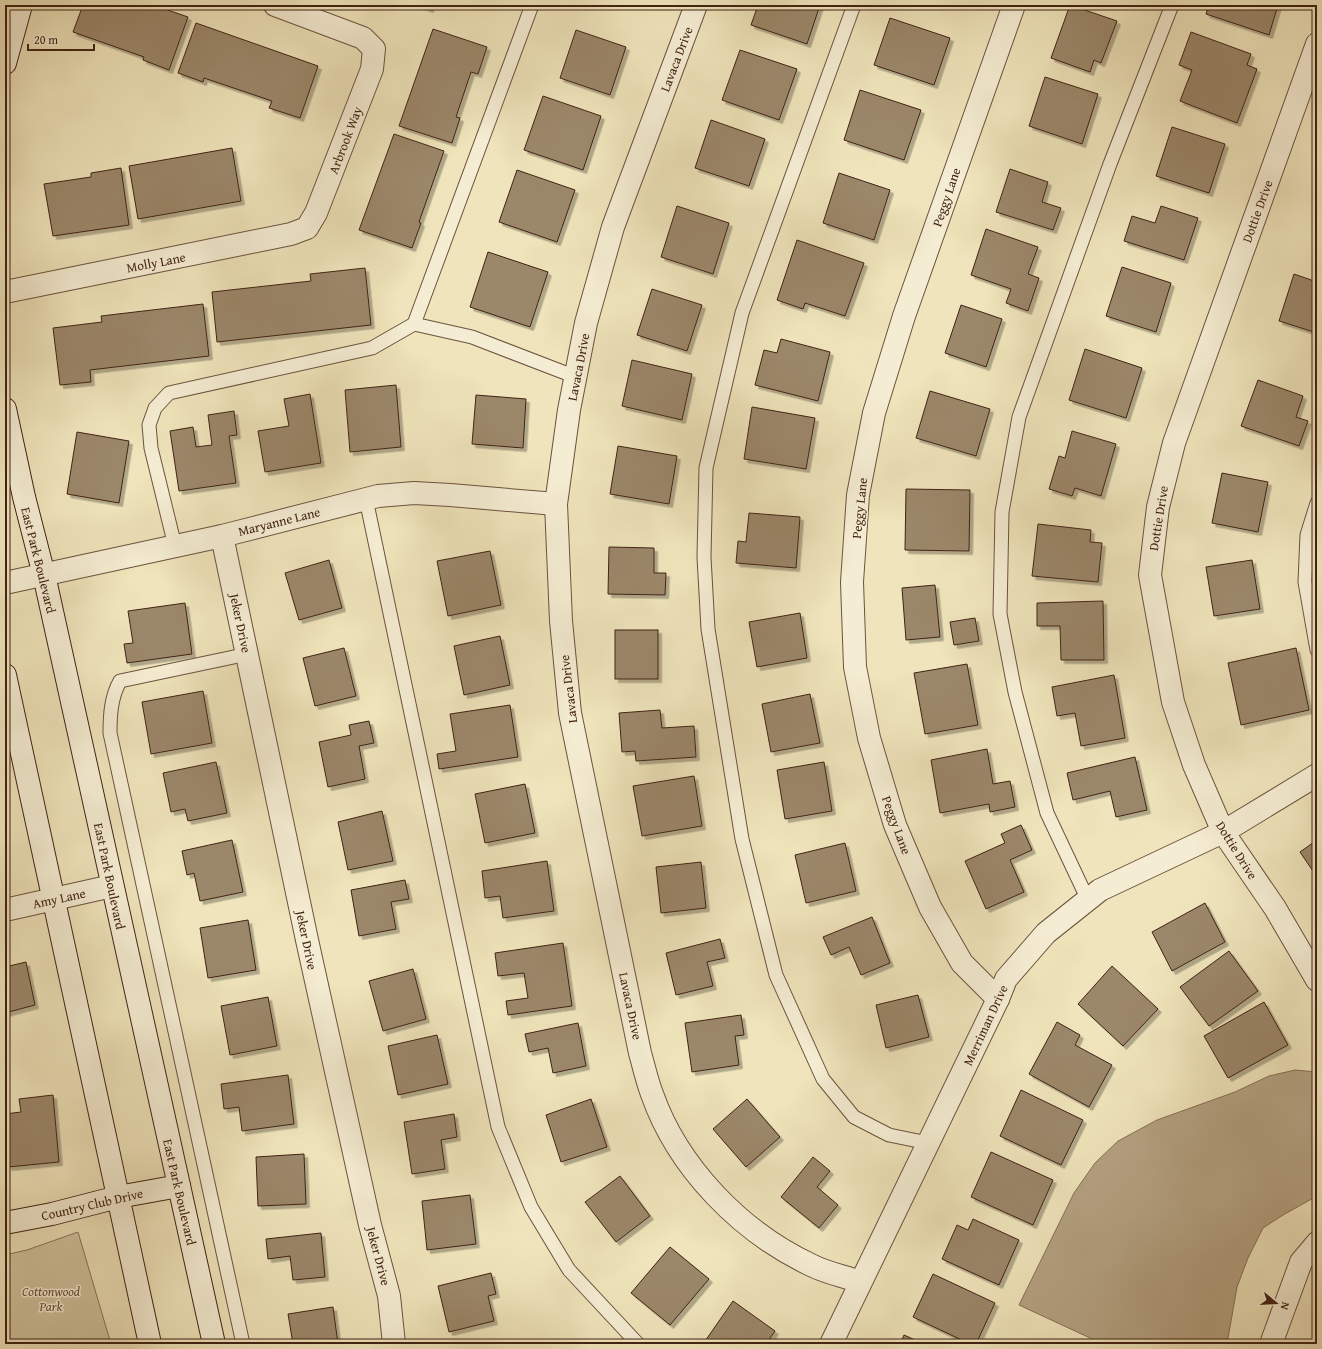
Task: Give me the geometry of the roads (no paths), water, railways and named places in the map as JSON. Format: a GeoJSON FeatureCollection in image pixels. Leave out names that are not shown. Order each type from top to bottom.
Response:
{"type":"FeatureCollection","features":[{"type":"Feature","properties":{"kind":"street"},"geometry":{"type":"LineString","coordinates":[[5,64],[21,5]]}},
{"type":"Feature","properties":{"kind":"street","name":"Arbrook Way"},"geometry":{"type":"LineString","coordinates":[[275,5],[363,38],[374,49],[372,69],[316,213],[307,228]]}},
{"type":"Feature","properties":{"kind":"street","name":"Lavaca Drive"},"geometry":{"type":"LineString","coordinates":[[696,5],[612,227],[586,323],[569,410],[556,504],[560,621],[570,714],[639,1045],[652,1094],[673,1139],[703,1182],[730,1210],[772,1242],[812,1266],[860,1282]]}},
{"type":"Feature","properties":{"kind":"street","name":"Peggy Lane"},"geometry":{"type":"LineString","coordinates":[[998,1000],[962,963],[930,907],[895,825],[869,738],[855,666],[852,582],[858,495],[874,413],[904,316],[1014,5]]}},
{"type":"Feature","properties":{"kind":"street","name":"Dottie Drive"},"geometry":{"type":"LineString","coordinates":[[1317,44],[1174,443],[1157,513],[1150,575],[1173,702],[1194,765],[1223,832],[1275,908],[1317,980]]}},
{"type":"Feature","properties":{"kind":"street","name":"Molly Lane"},"geometry":{"type":"LineString","coordinates":[[5,292],[291,234],[307,228]]}},
{"type":"Feature","properties":{"kind":"street","name":"East Park Boulevard"},"geometry":{"type":"LineString","coordinates":[[5,409],[24,497],[44,575],[214,1344]]}},
{"type":"Feature","properties":{"kind":"street","name":"Maryanne Lane"},"geometry":{"type":"LineString","coordinates":[[5,583],[222,536],[378,496],[414,494],[450,495],[556,504]]}},
{"type":"Feature","properties":{"kind":"street","name":"Jeker Drive"},"geometry":{"type":"LineString","coordinates":[[222,536],[307,940],[368,1217],[389,1296],[394,1344]]}},
{"type":"Feature","properties":{"kind":"street"},"geometry":{"type":"LineString","coordinates":[[5,675],[150,1344]]}},
{"type":"Feature","properties":{"kind":"street","name":"Merriman Drive"},"geometry":{"type":"LineString","coordinates":[[831,1344],[998,1000],[1006,979],[1046,933],[1100,890],[1223,832],[1317,775]]}},
{"type":"Feature","properties":{"kind":"street","name":"Amy Lane"},"geometry":{"type":"LineString","coordinates":[[5,910],[53,898],[112,886]]}},
{"type":"Feature","properties":{"kind":"street","name":"Country Club Drive"},"geometry":{"type":"LineString","coordinates":[[5,1223],[52,1214],[118,1197],[179,1186]]}},
{"type":"Feature","properties":{"kind":"street"},"geometry":{"type":"LineString","coordinates":[[1271,1344],[1301,1262],[1317,1243]]}},
{"type":"Feature","properties":{"kind":"lane"},"geometry":{"type":"LineString","coordinates":[[174,546],[151,448],[149,425],[155,408],[168,393],[372,348],[414,324],[532,5]]}},
{"type":"Feature","properties":{"kind":"lane"},"geometry":{"type":"LineString","coordinates":[[854,5],[742,313],[706,468],[704,557],[708,628],[742,839],[776,975],[823,1079],[854,1117],[889,1135],[928,1143]]}},
{"type":"Feature","properties":{"kind":"lane"},"geometry":{"type":"LineString","coordinates":[[1088,900],[1047,813],[1015,692],[1000,614],[1002,512],[1019,417],[1110,164],[1172,5]]}},
{"type":"Feature","properties":{"kind":"lane"},"geometry":{"type":"LineString","coordinates":[[414,324],[472,337],[576,377]]}},
{"type":"Feature","properties":{"kind":"lane"},"geometry":{"type":"LineString","coordinates":[[366,499],[498,1128],[531,1207],[569,1270],[638,1344]]}},
{"type":"Feature","properties":{"kind":"lane"},"geometry":{"type":"LineString","coordinates":[[1317,503],[1307,535],[1305,582],[1317,650]]}},
{"type":"Feature","properties":{"kind":"lane"},"geometry":{"type":"LineString","coordinates":[[243,1344],[112,741],[110,713],[115,690],[120,681],[248,654]]}},
{"type":"Feature","properties":{"kind":"park label","name":"Cottonwood Park"},"geometry":{"type":"Point","coordinates":[51,1298]}}]}
